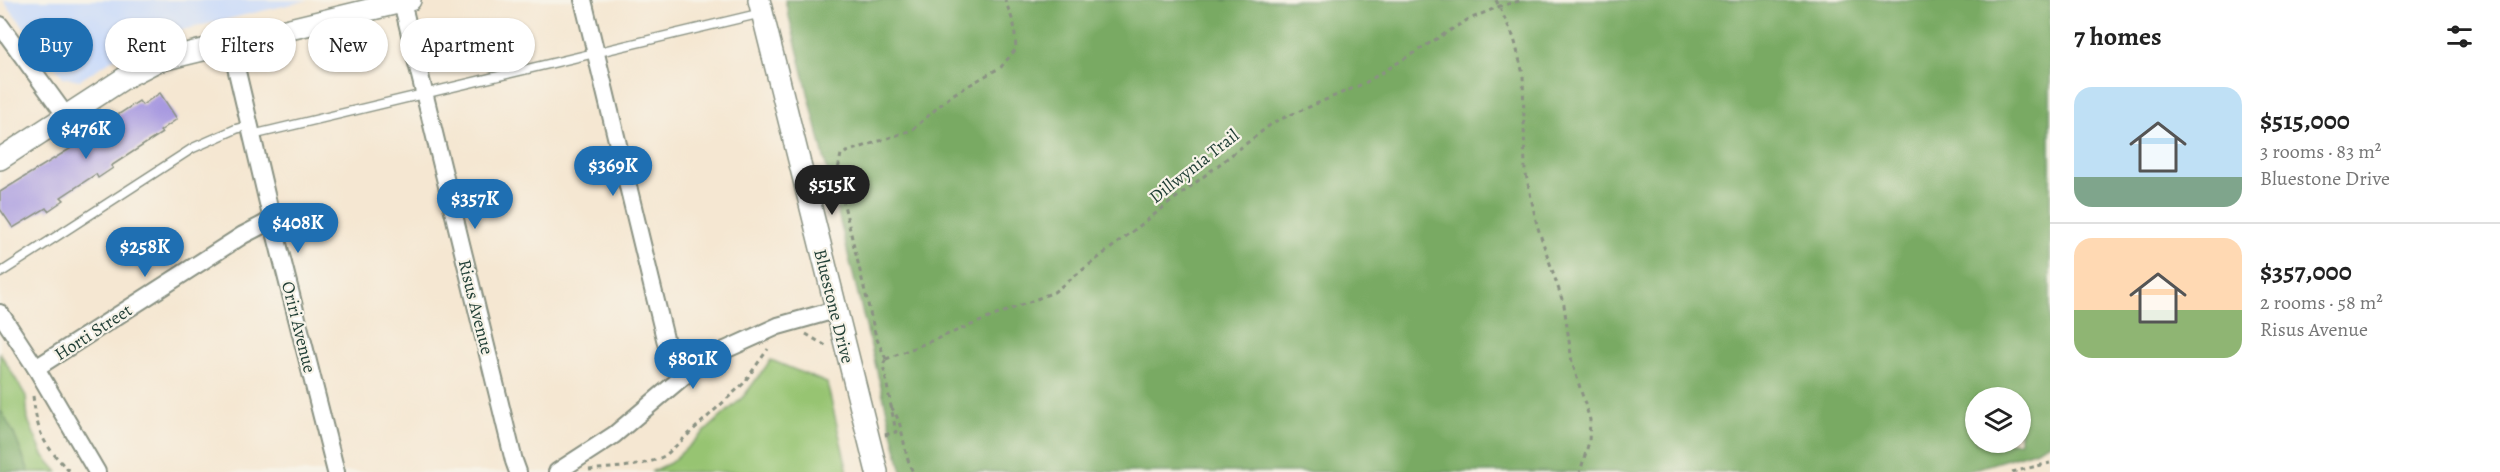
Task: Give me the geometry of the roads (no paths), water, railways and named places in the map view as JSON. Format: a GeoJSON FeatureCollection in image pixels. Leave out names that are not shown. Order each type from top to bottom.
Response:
{"type":"FeatureCollection","features":[{"type":"Feature","properties":{"kind":"street"},"geometry":{"type":"LineString","coordinates":[[583,0],[667,347],[685,375]]}},
{"type":"Feature","properties":{"kind":"street"},"geometry":{"type":"LineString","coordinates":[[296,26],[403,1]]}},
{"type":"Feature","properties":{"kind":"street","name":"Risus Avenue"},"geometry":{"type":"LineString","coordinates":[[403,1],[518,472]]}},
{"type":"Feature","properties":{"kind":"street","name":"Bluestone Drive"},"geometry":{"type":"LineString","coordinates":[[761,7],[877,472]]}},
{"type":"Feature","properties":{"kind":"street"},"geometry":{"type":"LineString","coordinates":[[0,25],[66,116]]}},
{"type":"Feature","properties":{"kind":"street"},"geometry":{"type":"LineString","coordinates":[[0,159],[141,68],[199,50]]}},
{"type":"Feature","properties":{"kind":"street","name":"Oriri Avenue"},"geometry":{"type":"LineString","coordinates":[[237,72],[336,472]]}},
{"type":"Feature","properties":{"kind":"street","name":"Horti Street"},"geometry":{"type":"LineString","coordinates":[[36,368],[243,235],[272,220]]}},
{"type":"Feature","properties":{"kind":"street"},"geometry":{"type":"LineString","coordinates":[[557,472],[614,435],[685,375],[744,341],[778,326],[835,310]]}},
{"type":"Feature","properties":{"kind":"street"},"geometry":{"type":"LineString","coordinates":[[0,313],[36,368],[97,472]]}},
{"type":"Feature","properties":{"kind":"lane"},"geometry":{"type":"LineString","coordinates":[[0,273],[193,148],[236,129],[251,130],[424,94],[596,54],[761,7]]}}]}
